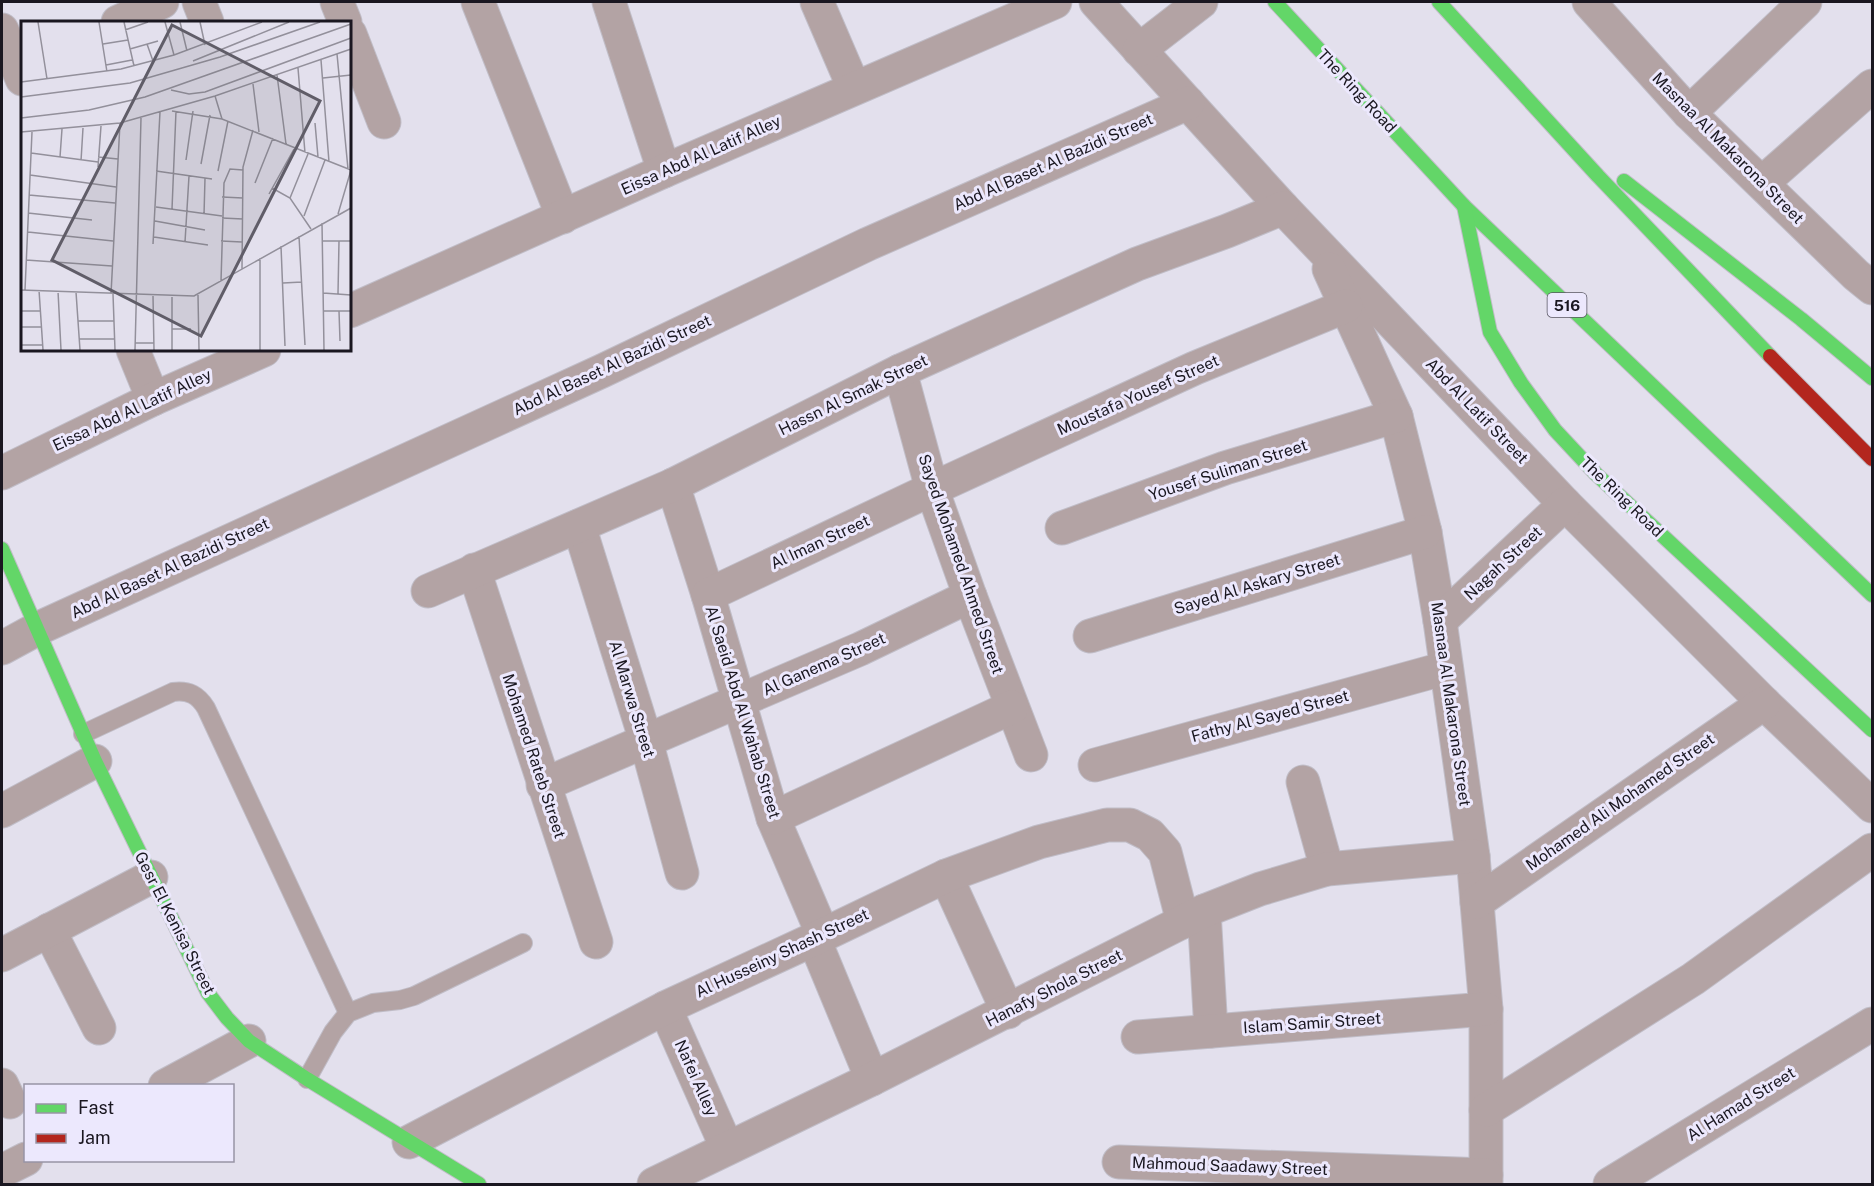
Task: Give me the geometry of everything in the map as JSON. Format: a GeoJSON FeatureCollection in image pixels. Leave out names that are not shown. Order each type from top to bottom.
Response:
{"type":"FeatureCollection","features":[{"type":"Feature","properties":{"kind":"main road","name":"The Ring Road"},"geometry":{"type":"LineString","coordinates":[[1275,2],[1464,206],[1872,595]]}},
{"type":"Feature","properties":{"kind":"main road"},"geometry":{"type":"LineString","coordinates":[[1439,2],[1548,123],[1686,269],[1872,459]]}},
{"type":"Feature","properties":{"kind":"main road"},"geometry":{"type":"LineString","coordinates":[[1548,123],[1675,220],[1872,378]]}},
{"type":"Feature","properties":{"kind":"main road","name":"The Ring Road"},"geometry":{"type":"LineString","coordinates":[[1464,206],[1490,332],[1521,382],[1555,430],[1596,474],[1872,730]]}},
{"type":"Feature","properties":{"kind":"main road","name":"Gesr El Kenisa Street"},"geometry":{"type":"LineString","coordinates":[[2,549],[89,747],[208,993],[249,1041],[479,1185]]}},
{"type":"Feature","properties":{"kind":"street"},"geometry":{"type":"LineString","coordinates":[[120,21],[162,2]]}},
{"type":"Feature","properties":{"kind":"street"},"geometry":{"type":"LineString","coordinates":[[199,2],[207,21]]}},
{"type":"Feature","properties":{"kind":"street"},"geometry":{"type":"LineString","coordinates":[[337,2],[345,21]]}},
{"type":"Feature","properties":{"kind":"street"},"geometry":{"type":"LineString","coordinates":[[478,2],[563,217]]}},
{"type":"Feature","properties":{"kind":"street"},"geometry":{"type":"LineString","coordinates":[[609,2],[664,171]]}},
{"type":"Feature","properties":{"kind":"street"},"geometry":{"type":"LineString","coordinates":[[817,2],[854,88]]}},
{"type":"Feature","properties":{"kind":"street","name":"Eissa Abd Al Latif Alley"},"geometry":{"type":"LineString","coordinates":[[351,311],[664,171],[1055,2]]}},
{"type":"Feature","properties":{"kind":"street","name":"Abd Al Latif Street"},"geometry":{"type":"LineString","coordinates":[[1096,2],[1283,208],[1565,504],[1764,703],[1872,806]]}},
{"type":"Feature","properties":{"kind":"street"},"geometry":{"type":"LineString","coordinates":[[1139,50],[1201,2]]}},
{"type":"Feature","properties":{"kind":"street","name":"Masnaa Al Makarona Street"},"geometry":{"type":"LineString","coordinates":[[1589,2],[1689,112],[1762,183],[1867,275]]}},
{"type":"Feature","properties":{"kind":"street"},"geometry":{"type":"LineString","coordinates":[[1689,112],[1805,2]]}},
{"type":"Feature","properties":{"kind":"street"},"geometry":{"type":"LineString","coordinates":[[2,30],[21,77]]}},
{"type":"Feature","properties":{"kind":"street"},"geometry":{"type":"LineString","coordinates":[[351,37],[384,122]]}},
{"type":"Feature","properties":{"kind":"street"},"geometry":{"type":"LineString","coordinates":[[1762,183],[1872,86]]}},
{"type":"Feature","properties":{"kind":"street","name":"Abd Al Baset Al Bazidi Street"},"geometry":{"type":"LineString","coordinates":[[2,648],[37,629],[602,371],[868,244],[1188,103]]}},
{"type":"Feature","properties":{"kind":"street","name":"Hassn Al Smak Street"},"geometry":{"type":"LineString","coordinates":[[428,591],[673,485],[900,371],[1137,264],[1283,208]]}},
{"type":"Feature","properties":{"kind":"street","name":"Masnaa Al Makarona Street"},"geometry":{"type":"LineString","coordinates":[[1317,243],[1396,416],[1425,532],[1473,856],[1486,1009],[1486,1180]]}},
{"type":"Feature","properties":{"kind":"street","name":"Moustafa Yousef Street"},"geometry":{"type":"LineString","coordinates":[[932,489],[1195,368],[1346,306]]}},
{"type":"Feature","properties":{"kind":"street"},"geometry":{"type":"LineString","coordinates":[[133,351],[153,399]]}},
{"type":"Feature","properties":{"kind":"street","name":"Eissa Abd Al Latif Alley"},"geometry":{"type":"LineString","coordinates":[[2,473],[153,399],[262,351]]}},
{"type":"Feature","properties":{"kind":"street","name":"Sayed Mohamed Ahmed Street"},"geometry":{"type":"LineString","coordinates":[[900,371],[932,489],[970,596],[1031,754]]}},
{"type":"Feature","properties":{"kind":"street","name":"Yousef Suliman Street"},"geometry":{"type":"LineString","coordinates":[[1062,528],[1225,468],[1396,416]]}},
{"type":"Feature","properties":{"kind":"street","name":"Al Saeid Abd Al Wahab Street"},"geometry":{"type":"LineString","coordinates":[[673,485],[708,595],[773,818],[872,1079]]}},
{"type":"Feature","properties":{"kind":"street","name":"Al Iman Street"},"geometry":{"type":"LineString","coordinates":[[708,595],[932,489]]}},
{"type":"Feature","properties":{"kind":"street","name":"Nagah Street"},"geometry":{"type":"LineString","coordinates":[[1440,621],[1565,504]]}},
{"type":"Feature","properties":{"kind":"street","name":"Al Marwa Street"},"geometry":{"type":"LineString","coordinates":[[579,526],[646,741],[682,873]]}},
{"type":"Feature","properties":{"kind":"street","name":"Sayed Al Askary Street"},"geometry":{"type":"LineString","coordinates":[[1090,636],[1425,532]]}},
{"type":"Feature","properties":{"kind":"street","name":"Mohamed Rateb Street"},"geometry":{"type":"LineString","coordinates":[[474,570],[596,942]]}},
{"type":"Feature","properties":{"kind":"street","name":"Al Ganema Street"},"geometry":{"type":"LineString","coordinates":[[543,785],[860,649],[970,596]]}},
{"type":"Feature","properties":{"kind":"street","name":"Fathy Al Sayed Street"},"geometry":{"type":"LineString","coordinates":[[1095,765],[1446,668]]}},
{"type":"Feature","properties":{"kind":"street","name":"Mohamed Ali Mohamed Street"},"geometry":{"type":"LineString","coordinates":[[1477,902],[1764,703]]}},
{"type":"Feature","properties":{"kind":"street"},"geometry":{"type":"LineString","coordinates":[[773,818],[1012,706]]}},
{"type":"Feature","properties":{"kind":"street"},"geometry":{"type":"LineString","coordinates":[[2,811],[89,747]]}},
{"type":"Feature","properties":{"kind":"street"},"geometry":{"type":"LineString","coordinates":[[1303,783],[1327,869]]}},
{"type":"Feature","properties":{"kind":"street","name":"Al Husseiny Shash Street"},"geometry":{"type":"LineString","coordinates":[[409,1142],[664,1008],[946,876],[1040,842],[1107,825],[1130,825],[1150,835],[1165,852],[1193,917]]}},
{"type":"Feature","properties":{"kind":"street"},"geometry":{"type":"LineString","coordinates":[[1486,1110],[1693,979],[1872,850]]}},
{"type":"Feature","properties":{"kind":"street","name":"Hanafy Shola Street"},"geometry":{"type":"LineString","coordinates":[[654,1185],[1008,1012],[1193,917],[1260,888],[1327,869],[1473,856]]}},
{"type":"Feature","properties":{"kind":"street"},"geometry":{"type":"LineString","coordinates":[[946,876],[1008,1012]]}},
{"type":"Feature","properties":{"kind":"street"},"geometry":{"type":"LineString","coordinates":[[2,955],[151,877]]}},
{"type":"Feature","properties":{"kind":"street"},"geometry":{"type":"LineString","coordinates":[[1193,917],[1211,1031]]}},
{"type":"Feature","properties":{"kind":"street"},"geometry":{"type":"LineString","coordinates":[[49,930],[99,1028]]}},
{"type":"Feature","properties":{"kind":"street","name":"Nafei Alley"},"geometry":{"type":"LineString","coordinates":[[664,1008],[727,1148]]}},
{"type":"Feature","properties":{"kind":"street","name":"Islam Samir Street"},"geometry":{"type":"LineString","coordinates":[[1138,1036],[1486,1009]]}},
{"type":"Feature","properties":{"kind":"street","name":"Al Hamad Street"},"geometry":{"type":"LineString","coordinates":[[1610,1185],[1872,1024]]}},
{"type":"Feature","properties":{"kind":"street"},"geometry":{"type":"LineString","coordinates":[[169,1084],[249,1041]]}},
{"type":"Feature","properties":{"kind":"street"},"geometry":{"type":"LineString","coordinates":[[2,1171],[24,1160]]}},
{"type":"Feature","properties":{"kind":"street","name":"Mahmoud Saadawy Street"},"geometry":{"type":"LineString","coordinates":[[1119,1162],[1163,1174],[1486,1180]]}},
{"type":"Feature","properties":{"kind":"lane"},"geometry":{"type":"LineString","coordinates":[[89,747],[173,692],[184,691],[200,698],[348,1013]]}},
{"type":"Feature","properties":{"kind":"lane"},"geometry":{"type":"LineString","coordinates":[[307,1079],[333,1032],[348,1013],[373,1003],[393,1002],[414,996],[523,943]]}},
{"type":"Feature","properties":{"kind":"traffic: fast"},"geometry":{"type":"LineString","coordinates":[[1275,2],[1464,206],[1872,595]]}},
{"type":"Feature","properties":{"kind":"traffic: fast"},"geometry":{"type":"LineString","coordinates":[[1439,2],[1598,176],[1770,356]]}},
{"type":"Feature","properties":{"kind":"traffic: fast"},"geometry":{"type":"LineString","coordinates":[[1624,181],[1801,319],[1872,378]]}},
{"type":"Feature","properties":{"kind":"traffic: fast"},"geometry":{"type":"LineString","coordinates":[[1464,206],[1490,332],[1521,383],[1555,430],[1596,474],[1872,730]]}},
{"type":"Feature","properties":{"kind":"traffic: fast"},"geometry":{"type":"LineString","coordinates":[[2,549],[95,761],[208,993],[249,1041],[479,1184]]}},
{"type":"Feature","properties":{"kind":"traffic: jam"},"geometry":{"type":"LineString","coordinates":[[1770,356],[1872,459]]}}]}
